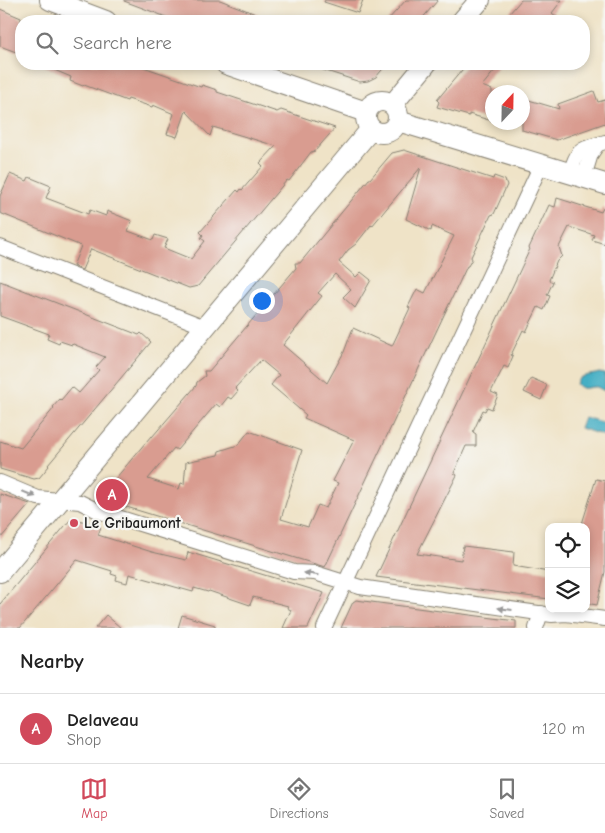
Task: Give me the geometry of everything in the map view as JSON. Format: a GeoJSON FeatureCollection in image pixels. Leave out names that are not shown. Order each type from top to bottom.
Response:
{"type":"FeatureCollection","features":[{"type":"Feature","properties":{"kind":"street"},"geometry":{"type":"LineString","coordinates":[[50,0],[90,15]]}},
{"type":"Feature","properties":{"kind":"street"},"geometry":{"type":"LineString","coordinates":[[467,15],[480,0]]}},
{"type":"Feature","properties":{"kind":"street"},"geometry":{"type":"LineString","coordinates":[[241,70],[369,121]]}},
{"type":"Feature","properties":{"kind":"street"},"geometry":{"type":"LineString","coordinates":[[422,70],[396,113],[393,129],[385,133],[376,132],[369,121],[369,107],[383,100],[396,113],[541,165],[605,184]]}},
{"type":"Feature","properties":{"kind":"street"},"geometry":{"type":"LineString","coordinates":[[0,572],[205,327],[369,121]]}},
{"type":"Feature","properties":{"kind":"street"},"geometry":{"type":"LineString","coordinates":[[577,175],[601,143]]}},
{"type":"Feature","properties":{"kind":"street"},"geometry":{"type":"LineString","coordinates":[[324,628],[541,165]]}},
{"type":"Feature","properties":{"kind":"street"},"geometry":{"type":"LineString","coordinates":[[0,247],[205,327]]}},
{"type":"Feature","properties":{"kind":"street"},"geometry":{"type":"LineString","coordinates":[[0,482],[38,498],[80,502],[98,511],[294,572],[315,573],[360,588],[552,615],[566,614],[605,619]]}},
{"type":"Feature","properties":{"kind":"street"},"geometry":{"type":"LineString","coordinates":[[536,628],[541,613]]}},
{"type":"Feature","properties":{"kind":"water"},"geometry":{"type":"Polygon","coordinates":[[[599,373],[605,374],[605,391],[597,387],[581,388],[576,384],[582,377],[599,373]]]}},
{"type":"Feature","properties":{"kind":"water"},"geometry":{"type":"Polygon","coordinates":[[[584,417],[605,423],[605,436],[580,428],[584,417]]]}},
{"type":"Feature","properties":{"kind":"building"},"geometry":{"type":"Polygon","coordinates":[[[220,0],[258,15],[161,15],[124,1],[220,0]]]}},
{"type":"Feature","properties":{"kind":"building"},"geometry":{"type":"Polygon","coordinates":[[[325,0],[363,0],[358,13],[324,2],[325,0]]]}},
{"type":"Feature","properties":{"kind":"building"},"geometry":{"type":"Polygon","coordinates":[[[406,0],[438,0],[425,15],[392,15],[406,0]]]}},
{"type":"Feature","properties":{"kind":"building"},"geometry":{"type":"Polygon","coordinates":[[[521,0],[562,0],[552,13],[554,15],[508,15],[521,0]]]}},
{"type":"Feature","properties":{"kind":"building"},"geometry":{"type":"Polygon","coordinates":[[[0,9],[15,15],[15,52],[0,46],[0,9]]]}},
{"type":"Feature","properties":{"kind":"building"},"geometry":{"type":"Polygon","coordinates":[[[54,70],[152,70],[201,87],[202,85],[217,90],[217,92],[277,112],[281,110],[335,128],[315,151],[311,152],[289,181],[287,180],[198,286],[189,288],[91,249],[82,270],[73,266],[81,246],[0,213],[0,196],[10,174],[27,181],[29,177],[51,186],[46,198],[88,214],[90,210],[106,216],[107,211],[132,221],[128,231],[153,240],[155,235],[168,239],[164,248],[191,259],[205,241],[201,238],[203,235],[200,232],[237,190],[239,192],[242,190],[263,166],[260,163],[276,146],[213,127],[210,136],[186,111],[177,137],[167,134],[174,114],[153,105],[152,107],[128,99],[127,101],[83,86],[70,81],[71,77],[54,70]]]}},
{"type":"Feature","properties":{"kind":"building"},"geometry":{"type":"Polygon","coordinates":[[[323,70],[382,70],[376,77],[360,82],[323,70]]]}},
{"type":"Feature","properties":{"kind":"building"},"geometry":{"type":"Polygon","coordinates":[[[462,70],[495,70],[482,86],[485,87],[485,119],[437,107],[439,102],[437,100],[462,70]]]}},
{"type":"Feature","properties":{"kind":"building"},"geometry":{"type":"Polygon","coordinates":[[[594,91],[598,102],[605,100],[605,123],[557,140],[522,130],[530,130],[530,100],[559,109],[558,104],[594,91]]]}},
{"type":"Feature","properties":{"kind":"building"},"geometry":{"type":"Polygon","coordinates":[[[404,150],[493,179],[494,176],[505,180],[507,185],[494,214],[491,215],[471,257],[472,259],[325,567],[110,502],[106,490],[196,386],[197,382],[205,376],[204,371],[209,371],[296,268],[295,263],[300,263],[392,153],[404,150]],[[421,167],[339,262],[356,277],[361,272],[371,280],[355,308],[343,297],[351,289],[335,274],[318,293],[322,296],[283,345],[327,383],[344,352],[353,328],[392,346],[417,289],[425,293],[454,236],[432,226],[431,231],[406,219],[421,167]],[[261,360],[235,388],[238,391],[231,399],[228,397],[220,407],[216,404],[177,450],[174,448],[148,479],[179,489],[181,483],[184,484],[186,462],[218,455],[219,451],[238,445],[249,431],[302,450],[281,519],[308,527],[318,505],[326,508],[338,483],[333,481],[354,440],[304,418],[306,415],[271,385],[279,375],[261,360]]]}},
{"type":"Feature","properties":{"kind":"building"},"geometry":{"type":"Polygon","coordinates":[[[557,198],[601,212],[605,208],[605,244],[592,240],[594,235],[569,227],[559,247],[562,256],[557,261],[549,280],[553,282],[547,295],[550,296],[544,310],[538,307],[526,332],[523,330],[511,355],[513,356],[508,368],[504,366],[491,392],[498,395],[492,409],[487,407],[485,411],[483,410],[473,432],[476,434],[476,446],[466,446],[454,473],[457,475],[417,554],[461,560],[463,546],[514,552],[513,566],[545,571],[545,598],[376,577],[549,205],[555,207],[557,198]]]}},
{"type":"Feature","properties":{"kind":"building"},"geometry":{"type":"Polygon","coordinates":[[[0,281],[139,335],[141,333],[151,342],[39,478],[34,479],[0,469],[0,441],[21,448],[53,407],[72,387],[79,393],[99,370],[96,367],[105,357],[73,344],[60,341],[59,344],[47,339],[49,334],[0,316],[0,281]]]}},
{"type":"Feature","properties":{"kind":"building"},"geometry":{"type":"Polygon","coordinates":[[[531,378],[547,385],[541,400],[524,392],[531,378]]]}},
{"type":"Feature","properties":{"kind":"building"},"geometry":{"type":"Polygon","coordinates":[[[596,479],[605,481],[605,572],[597,605],[590,604],[590,523],[582,523],[596,479]]]}},
{"type":"Feature","properties":{"kind":"building"},"geometry":{"type":"Polygon","coordinates":[[[0,494],[30,504],[0,539],[0,494]]]}},
{"type":"Feature","properties":{"kind":"building"},"geometry":{"type":"Polygon","coordinates":[[[76,519],[101,527],[98,535],[152,552],[186,560],[188,552],[324,593],[308,628],[283,628],[291,610],[287,608],[288,606],[253,597],[250,605],[209,591],[194,588],[193,592],[129,574],[127,583],[116,580],[117,576],[111,574],[112,571],[77,560],[20,628],[0,628],[0,604],[70,520],[76,519]]]}},
{"type":"Feature","properties":{"kind":"building"},"geometry":{"type":"Polygon","coordinates":[[[356,600],[516,621],[516,628],[341,628],[353,602],[356,600]]]}},
{"type":"Feature","properties":{"kind":"building"},"geometry":{"type":"Polygon","coordinates":[[[106,615],[121,628],[95,628],[106,615]]]}},
{"type":"Feature","properties":{"kind":"building"},"geometry":{"type":"Polygon","coordinates":[[[182,615],[215,625],[215,628],[178,628],[182,615]]]}},
{"type":"Feature","properties":{"kind":"place","name":"Delaveau"},"geometry":{"type":"Point","coordinates":[112,495]}},
{"type":"Feature","properties":{"kind":"place","name":"Le Gribaumont"},"geometry":{"type":"Point","coordinates":[74,523]}}]}
